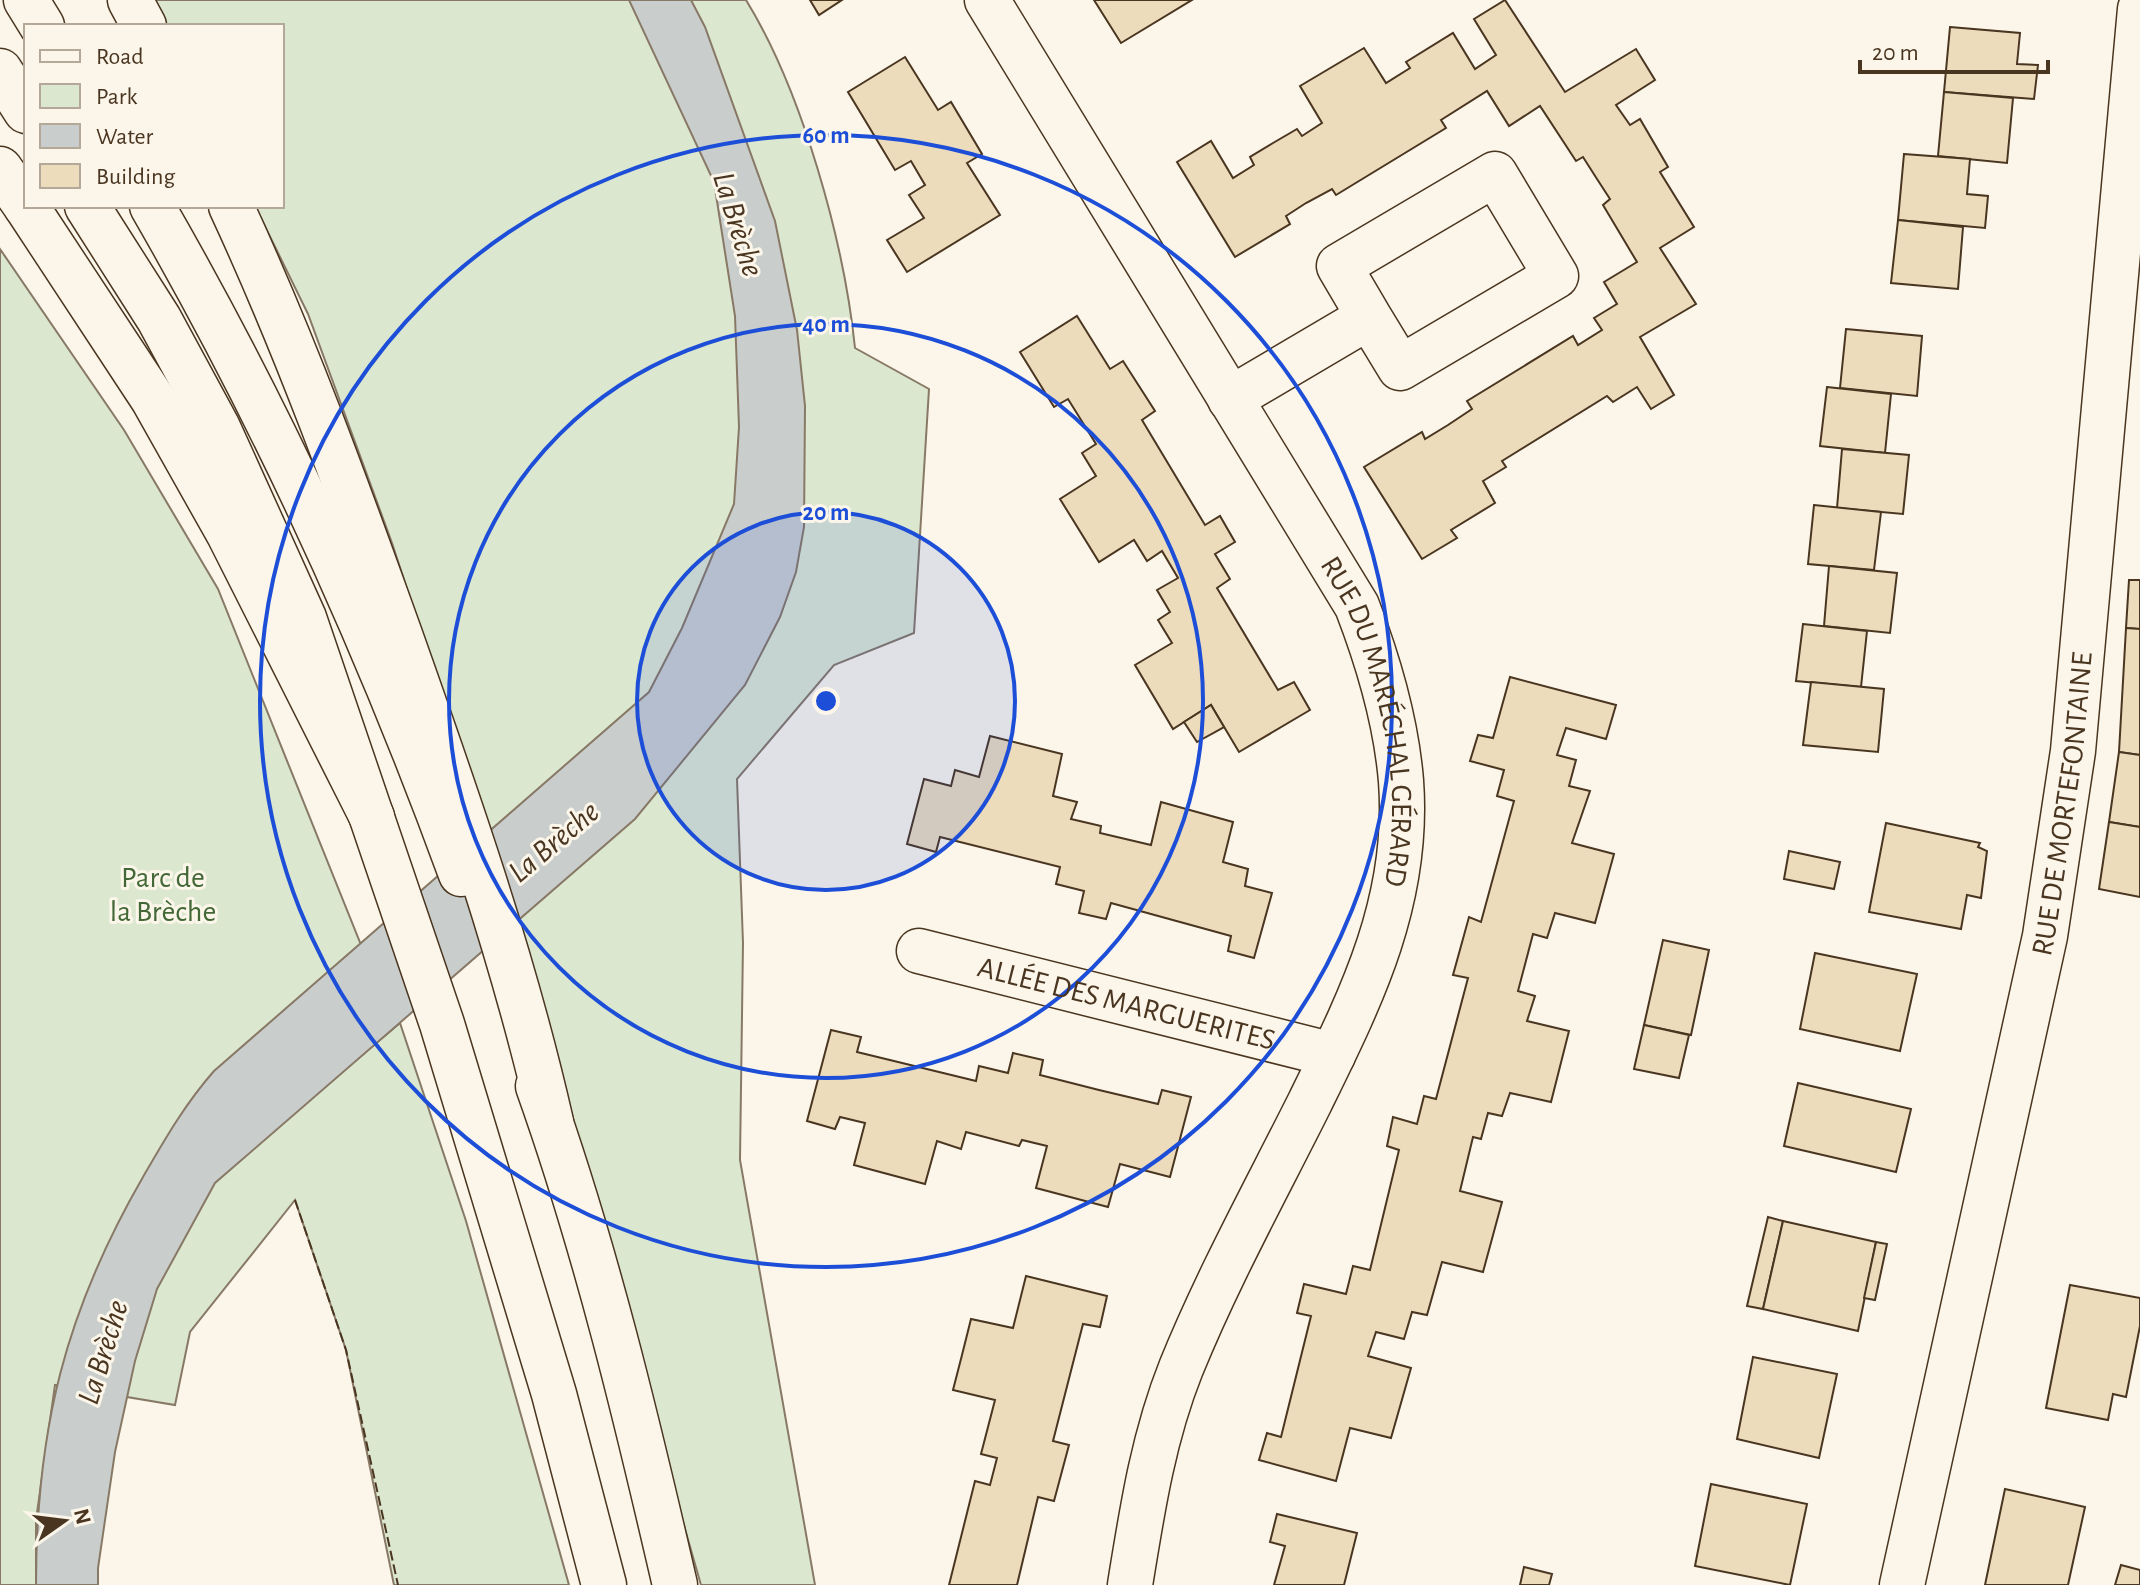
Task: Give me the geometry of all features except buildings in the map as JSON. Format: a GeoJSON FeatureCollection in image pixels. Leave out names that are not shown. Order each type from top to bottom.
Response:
{"type":"FeatureCollection","features":[{"type":"Feature","properties":{"kind":"main road"},"geometry":{"type":"LineString","coordinates":[[26,0],[41,24]]}},
{"type":"Feature","properties":{"kind":"main road"},"geometry":{"type":"LineString","coordinates":[[130,0],[143,24]]}},
{"type":"Feature","properties":{"kind":"main road","name":"RUE DU MARÉCHAL GÉRARD"},"geometry":{"type":"LineString","coordinates":[[987,0],[1357,606],[1386,690],[1396,738],[1401,827],[1392,899],[1368,981],[1181,1368],[1153,1455],[1130,1585]]}},
{"type":"Feature","properties":{"kind":"main road","name":"RUE DE MORTEFONTAINE"},"geometry":{"type":"LineString","coordinates":[[1902,1585],[2045,936],[2064,822],[2140,9]]}},
{"type":"Feature","properties":{"kind":"main road"},"geometry":{"type":"LineString","coordinates":[[0,71],[24,108]]}},
{"type":"Feature","properties":{"kind":"main road"},"geometry":{"type":"LineString","coordinates":[[0,169],[24,203]]}},
{"type":"Feature","properties":{"kind":"main road"},"geometry":{"type":"LineString","coordinates":[[1495,174],[1556,276],[1400,368],[1369,317],[1339,266],[1495,174]]}},
{"type":"Feature","properties":{"kind":"main road"},"geometry":{"type":"LineString","coordinates":[[27,208],[153,399],[229,534],[372,817]]}},
{"type":"Feature","properties":{"kind":"main road"},"geometry":{"type":"LineString","coordinates":[[88,208],[159,319],[251,494],[304,618],[442,1024],[554,1394],[604,1585]]}},
{"type":"Feature","properties":{"kind":"main road"},"geometry":{"type":"LineString","coordinates":[[153,208],[259,399],[316,516],[458,832]]}},
{"type":"Feature","properties":{"kind":"main road"},"geometry":{"type":"LineString","coordinates":[[232,208],[326,428],[498,949],[525,1010],[551,1122],[612,1323],[675,1585]]}},
{"type":"Feature","properties":{"kind":"main road"},"geometry":{"type":"LineString","coordinates":[[1230,399],[1369,317]]}},
{"type":"Feature","properties":{"kind":"main road","name":"ALLÉE DES MARGUERITES"},"geometry":{"type":"LineString","coordinates":[[919,951],[1333,1055]]}},
{"type":"Feature","properties":{"kind":"green space"},"geometry":{"type":"Polygon","coordinates":[[[151,0],[746,0],[785,78],[817,168],[841,261],[855,348],[929,389],[914,633],[834,665],[737,779],[743,943],[740,1160],[815,1585],[701,1585],[576,1149],[522,941],[392,543],[308,314],[256,208],[284,208],[284,24],[164,24],[151,0]]]}},
{"type":"Feature","properties":{"kind":"green space","name":"Parc de la Brèche"},"geometry":{"type":"Polygon","coordinates":[[[0,249],[124,430],[218,589],[361,945],[346,957],[344,1070],[400,1023],[466,1221],[569,1585],[394,1585],[346,1350],[295,1200],[190,1332],[175,1405],[55,1385],[36,1520],[36,1585],[0,1585],[0,249]]]}},
{"type":"Feature","properties":{"kind":"water","name":"La Brèche"},"geometry":{"type":"Polygon","coordinates":[[[629,0],[691,0],[705,27],[775,221],[797,330],[805,406],[804,527],[796,572],[780,617],[745,685],[635,819],[215,1183],[157,1289],[135,1361],[115,1452],[98,1585],[36,1585],[42,1475],[60,1374],[93,1276],[116,1227],[176,1122],[214,1071],[649,692],[682,628],[734,504],[739,427],[735,316],[714,182],[629,0]]]}},
{"type":"Feature","properties":{"kind":"fence"},"geometry":{"type":"LineString","coordinates":[[295,1200],[346,1350],[398,1585]]}}]}
